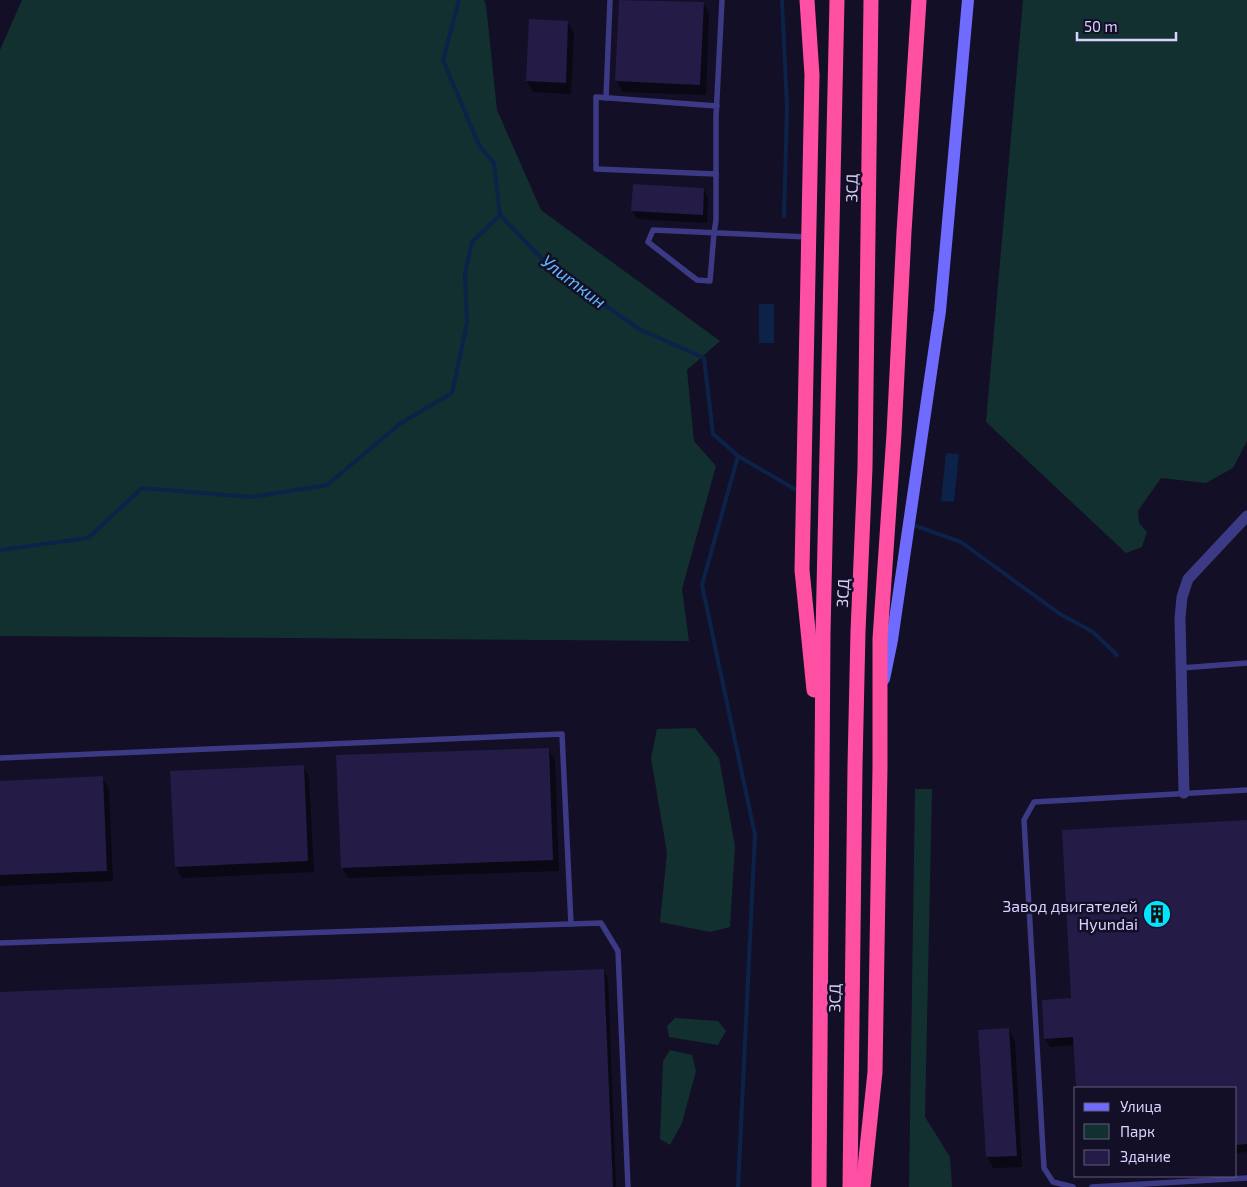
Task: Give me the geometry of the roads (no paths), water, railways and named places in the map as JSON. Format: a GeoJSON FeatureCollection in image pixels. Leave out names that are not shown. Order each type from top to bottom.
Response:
{"type":"FeatureCollection","features":[{"type":"Feature","properties":{"kind":"highway"},"geometry":{"type":"LineString","coordinates":[[807,0],[812,75],[802,570],[821,766]]}},
{"type":"Feature","properties":{"kind":"highway","name":"ЗСД"},"geometry":{"type":"LineString","coordinates":[[819,1187],[821,766],[837,0]]}},
{"type":"Feature","properties":{"kind":"highway","name":"ЗСД"},"geometry":{"type":"LineString","coordinates":[[850,1187],[854,766],[865,468],[871,0]]}},
{"type":"Feature","properties":{"kind":"highway"},"geometry":{"type":"LineString","coordinates":[[864,1187],[875,1072],[880,638],[894,434],[904,232],[919,0]]}},
{"type":"Feature","properties":{"kind":"main road"},"geometry":{"type":"LineString","coordinates":[[880,701],[892,640],[940,312],[968,0]]}},
{"type":"Feature","properties":{"kind":"street"},"geometry":{"type":"LineString","coordinates":[[1184,793],[1180,618],[1182,597],[1188,579],[1247,516]]}},
{"type":"Feature","properties":{"kind":"lane"},"geometry":{"type":"LineString","coordinates":[[606,98],[610,0]]}},
{"type":"Feature","properties":{"kind":"lane"},"geometry":{"type":"LineString","coordinates":[[722,0],[717,106],[716,220],[714,233],[710,281],[697,280],[648,242],[653,230],[714,233],[809,237]]}},
{"type":"Feature","properties":{"kind":"lane"},"geometry":{"type":"LineString","coordinates":[[716,174],[596,169],[596,97],[717,106]]}},
{"type":"Feature","properties":{"kind":"lane"},"geometry":{"type":"LineString","coordinates":[[1181,668],[1247,664]]}},
{"type":"Feature","properties":{"kind":"lane"},"geometry":{"type":"LineString","coordinates":[[0,758],[562,734],[571,924]]}},
{"type":"Feature","properties":{"kind":"lane"},"geometry":{"type":"LineString","coordinates":[[1073,1187],[1054,1182],[1044,1168],[1024,820],[1034,802],[1247,790]]}},
{"type":"Feature","properties":{"kind":"lane"},"geometry":{"type":"LineString","coordinates":[[0,943],[601,923],[618,951],[628,1187]]}},
{"type":"Feature","properties":{"kind":"lane"},"geometry":{"type":"LineString","coordinates":[[1092,1187],[1247,1178]]}},
{"type":"Feature","properties":{"kind":"water"},"geometry":{"type":"Polygon","coordinates":[[[759,304],[774,304],[774,343],[759,343],[759,304]]]}},
{"type":"Feature","properties":{"kind":"water"},"geometry":{"type":"Polygon","coordinates":[[[946,453],[959,454],[954,502],[941,501],[946,453]]]}},
{"type":"Feature","properties":{"kind":"waterway","name":"Улиткин"},"geometry":{"type":"LineString","coordinates":[[459,0],[443,60],[479,145],[494,163],[500,215],[549,266],[639,329],[704,358],[713,434],[738,456],[798,491]]}},
{"type":"Feature","properties":{"kind":"waterway"},"geometry":{"type":"LineString","coordinates":[[782,0],[787,108],[784,216]]}},
{"type":"Feature","properties":{"kind":"waterway"},"geometry":{"type":"LineString","coordinates":[[0,550],[88,538],[142,488],[252,497],[327,485],[401,423],[452,393],[467,323],[465,273],[472,242],[500,215]]}},
{"type":"Feature","properties":{"kind":"waterway"},"geometry":{"type":"LineString","coordinates":[[738,456],[702,585],[755,835],[738,1187]]}},
{"type":"Feature","properties":{"kind":"waterway"},"geometry":{"type":"LineString","coordinates":[[916,526],[961,542],[1060,614],[1093,632],[1117,655]]}},
{"type":"Feature","properties":{"kind":"place","name":"Завод двигателей Hyundai"},"geometry":{"type":"Point","coordinates":[1157,914]}}]}
